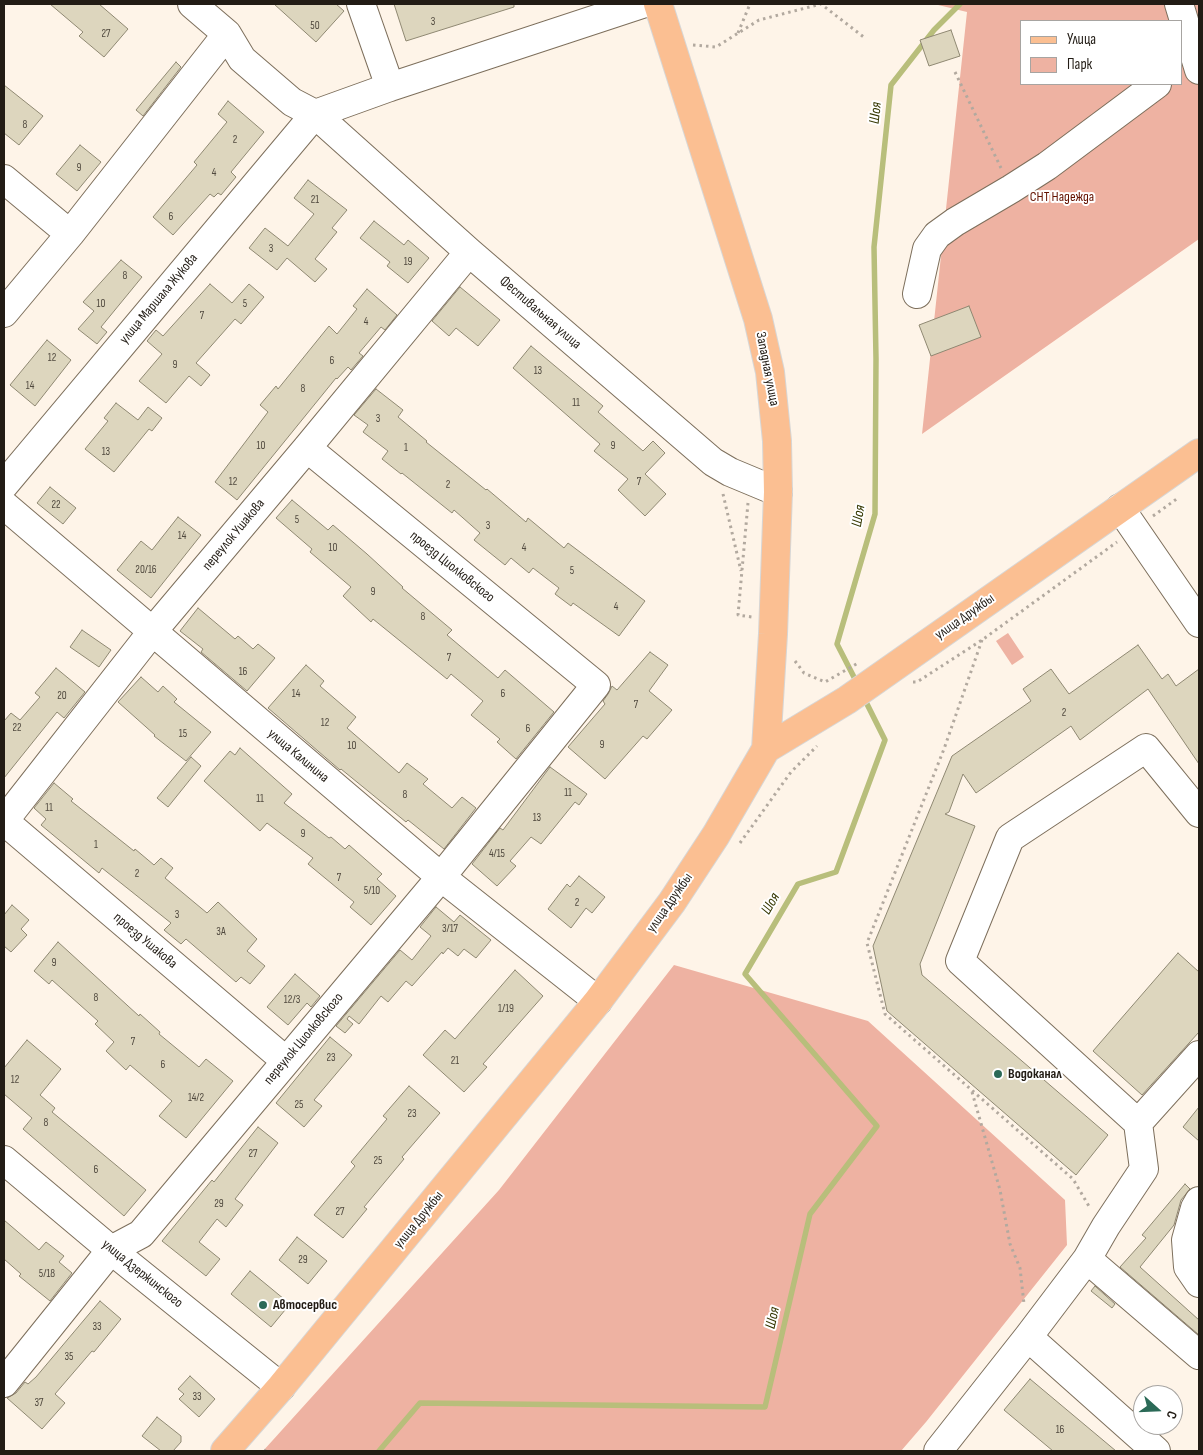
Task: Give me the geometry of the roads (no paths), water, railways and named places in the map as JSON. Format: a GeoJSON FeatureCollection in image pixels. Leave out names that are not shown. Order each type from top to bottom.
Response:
{"type":"FeatureCollection","features":[{"type":"Feature","properties":{"kind":"main road","name":"Западная улица"},"geometry":{"type":"LineString","coordinates":[[658,4],[758,319],[775,407],[778,492],[773,634],[766,749]]}},
{"type":"Feature","properties":{"kind":"main road","name":"улица Дружбы"},"geometry":{"type":"LineString","coordinates":[[225,1451],[281,1387],[598,1001],[672,902],[716,835],[766,749],[847,700],[872,668],[1127,519],[1199,453]]}},
{"type":"Feature","properties":{"kind":"street","name":"Фестивальная улица"},"geometry":{"type":"LineString","coordinates":[[192,4],[227,34],[254,44],[302,86],[315,114],[469,252],[713,462],[730,472],[778,492]]}},
{"type":"Feature","properties":{"kind":"street"},"geometry":{"type":"LineString","coordinates":[[361,4],[390,87]]}},
{"type":"Feature","properties":{"kind":"street"},"geometry":{"type":"LineString","coordinates":[[315,114],[390,87],[642,4]]}},
{"type":"Feature","properties":{"kind":"street"},"geometry":{"type":"LineString","coordinates":[[1180,4],[1194,60]]}},
{"type":"Feature","properties":{"kind":"street"},"geometry":{"type":"LineString","coordinates":[[4,313],[70,234],[227,34]]}},
{"type":"Feature","properties":{"kind":"street"},"geometry":{"type":"LineString","coordinates":[[917,294],[927,250],[937,235],[954,222],[1047,166],[1156,85]]}},
{"type":"Feature","properties":{"kind":"street","name":"улица Маршала Жукова"},"geometry":{"type":"LineString","coordinates":[[4,484],[315,114]]}},
{"type":"Feature","properties":{"kind":"street"},"geometry":{"type":"LineString","coordinates":[[4,178],[70,234]]}},
{"type":"Feature","properties":{"kind":"street","name":"переулок Ушакова"},"geometry":{"type":"LineString","coordinates":[[4,821],[152,632],[469,252]]}},
{"type":"Feature","properties":{"kind":"street","name":"проезд Циолковского"},"geometry":{"type":"LineString","coordinates":[[307,448],[596,685]]}},
{"type":"Feature","properties":{"kind":"street","name":"улица Калинина"},"geometry":{"type":"LineString","coordinates":[[4,505],[441,877],[598,1001]]}},
{"type":"Feature","properties":{"kind":"street"},"geometry":{"type":"LineString","coordinates":[[1127,519],[1197,616]]}},
{"type":"Feature","properties":{"kind":"street","name":"переулок Циолковского"},"geometry":{"type":"LineString","coordinates":[[4,1383],[111,1250],[141,1234],[441,877],[596,685]]}},
{"type":"Feature","properties":{"kind":"street"},"geometry":{"type":"LineString","coordinates":[[944,1449],[1087,1259],[1144,1169],[1138,1123],[960,961],[1010,838],[1146,748],[1199,813]]}},
{"type":"Feature","properties":{"kind":"street","name":"проезд Ушакова"},"geometry":{"type":"LineString","coordinates":[[4,821],[286,1061]]}},
{"type":"Feature","properties":{"kind":"street"},"geometry":{"type":"LineString","coordinates":[[1138,1123],[1199,1055]]}},
{"type":"Feature","properties":{"kind":"street","name":"улица Дзержинского"},"geometry":{"type":"LineString","coordinates":[[4,1160],[111,1250],[281,1387]]}},
{"type":"Feature","properties":{"kind":"street"},"geometry":{"type":"LineString","coordinates":[[1199,1201],[1195,1208],[1186,1240],[1188,1267],[1199,1283]]}},
{"type":"Feature","properties":{"kind":"street"},"geometry":{"type":"LineString","coordinates":[[1087,1259],[1199,1355]]}},
{"type":"Feature","properties":{"kind":"street"},"geometry":{"type":"LineString","coordinates":[[1028,1337],[1156,1451]]}},
{"type":"Feature","properties":{"kind":"waterway","name":"Шоя"},"geometry":{"type":"LineString","coordinates":[[857,683],[837,644],[875,514],[876,359],[874,247],[891,85],[934,30],[960,4]]}},
{"type":"Feature","properties":{"kind":"waterway","name":"Шоя"},"geometry":{"type":"LineString","coordinates":[[379,1451],[420,1403],[765,1407],[810,1214],[877,1126],[745,974],[798,884],[836,872],[885,740],[864,698]]}},
{"type":"Feature","properties":{"kind":"place","name":"Водоканал"},"geometry":{"type":"Point","coordinates":[998,1074]}},
{"type":"Feature","properties":{"kind":"place","name":"Автосервис"},"geometry":{"type":"Point","coordinates":[263,1305]}},
{"type":"Feature","properties":{"kind":"park label","name":"СНТ Надежда"},"geometry":{"type":"Point","coordinates":[1062,197]}}]}
